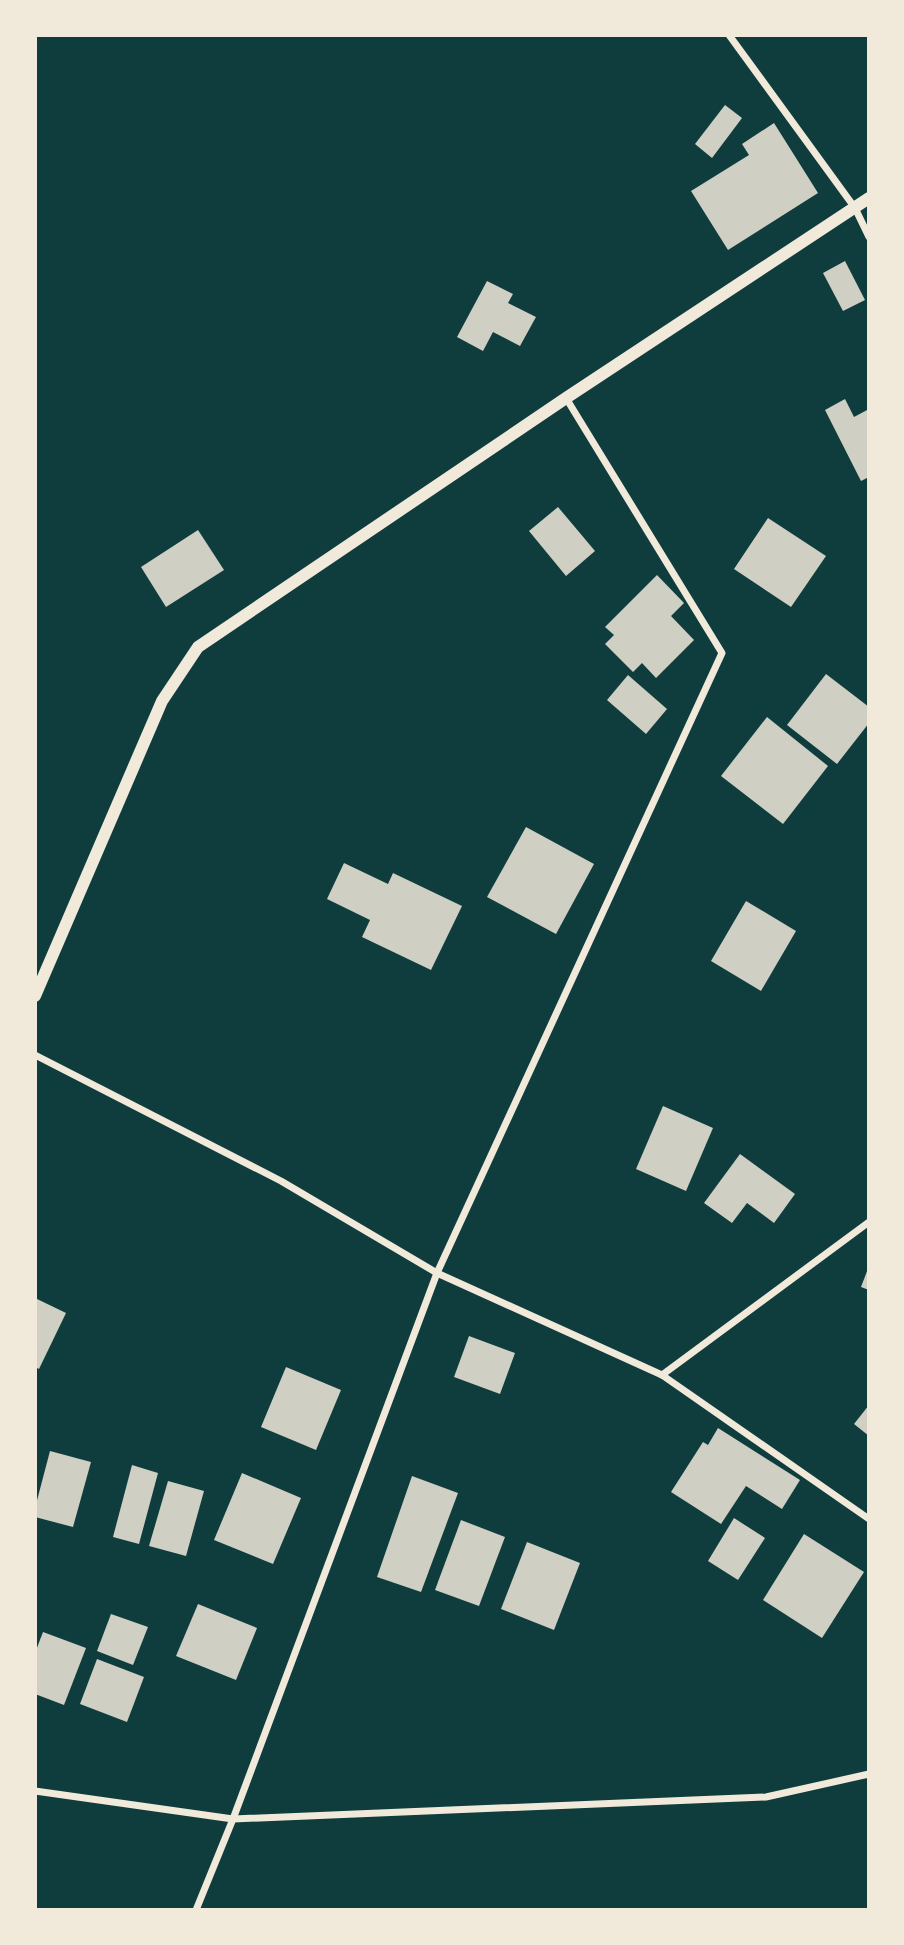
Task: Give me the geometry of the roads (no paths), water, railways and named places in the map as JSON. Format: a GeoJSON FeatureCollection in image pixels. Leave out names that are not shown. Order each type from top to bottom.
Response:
{"type":"FeatureCollection","features":[{"type":"Feature","properties":{"kind":"street"},"geometry":{"type":"LineString","coordinates":[[729,35],[855,208],[869,237]]}},
{"type":"Feature","properties":{"kind":"street"},"geometry":{"type":"LineString","coordinates":[[35,996],[162,701],[198,647],[566,398],[869,198]]}},
{"type":"Feature","properties":{"kind":"street"},"geometry":{"type":"LineString","coordinates":[[196,1910],[233,1819],[437,1273],[722,653],[566,398]]}},
{"type":"Feature","properties":{"kind":"street"},"geometry":{"type":"LineString","coordinates":[[35,1055],[281,1181],[437,1273],[662,1375],[869,1519]]}},
{"type":"Feature","properties":{"kind":"street"},"geometry":{"type":"LineString","coordinates":[[662,1375],[869,1222]]}},
{"type":"Feature","properties":{"kind":"street"},"geometry":{"type":"LineString","coordinates":[[35,1791],[233,1819],[766,1797],[869,1774]]}}]}
